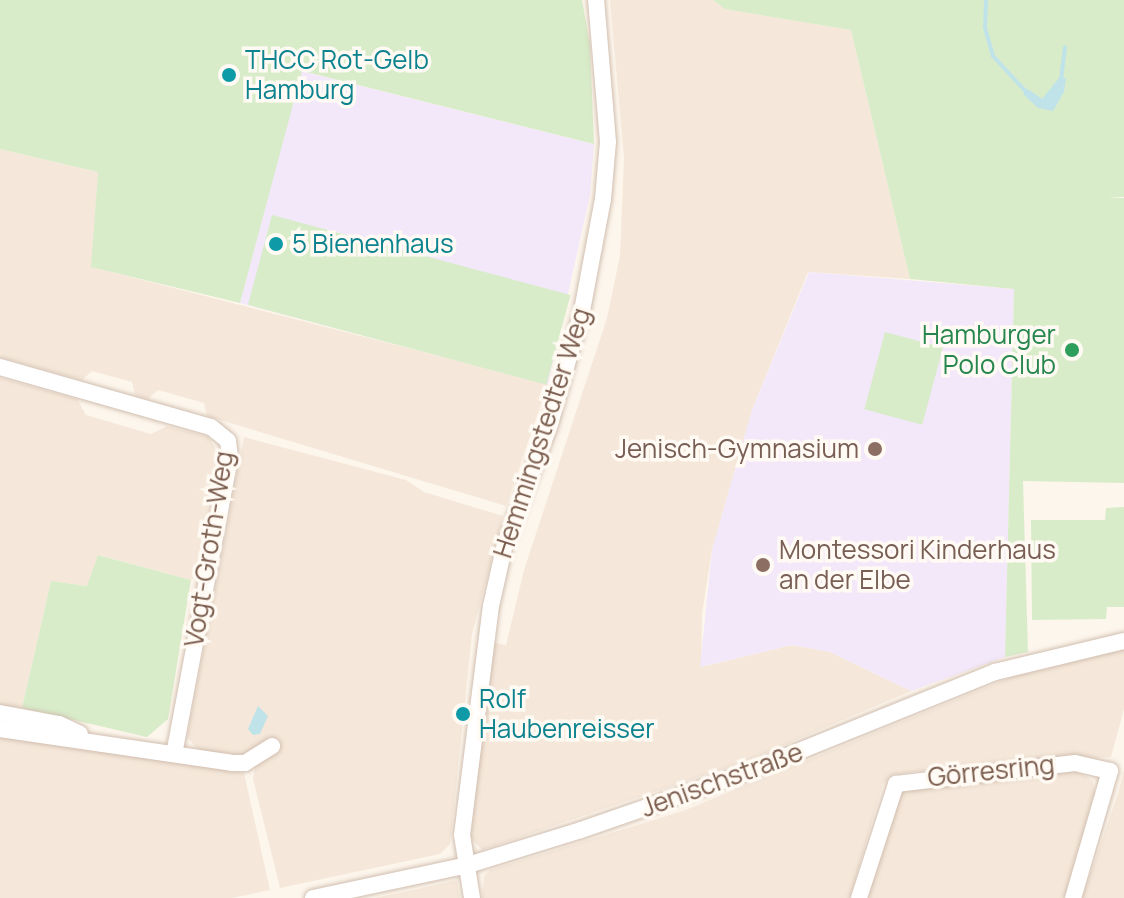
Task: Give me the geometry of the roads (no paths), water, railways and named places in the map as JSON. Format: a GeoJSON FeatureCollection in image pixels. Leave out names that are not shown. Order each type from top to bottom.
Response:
{"type":"FeatureCollection","features":[{"type":"Feature","properties":{"kind":"street","name":"Hemmingstedter Weg"},"geometry":{"type":"LineString","coordinates":[[472,898],[462,835],[498,572],[582,311],[603,199],[607,115],[596,0]]}},
{"type":"Feature","properties":{"kind":"street","name":"Vogt-Groth-Weg"},"geometry":{"type":"LineString","coordinates":[[0,367],[211,427],[228,441],[230,458],[174,753]]}},
{"type":"Feature","properties":{"kind":"street","name":"Jenischstraße"},"geometry":{"type":"LineString","coordinates":[[313,898],[468,865],[740,775],[995,672],[1124,641]]}},
{"type":"Feature","properties":{"kind":"street"},"geometry":{"type":"LineString","coordinates":[[0,713],[59,724],[89,738]]}},
{"type":"Feature","properties":{"kind":"street"},"geometry":{"type":"LineString","coordinates":[[0,729],[89,738],[245,763],[272,746]]}},
{"type":"Feature","properties":{"kind":"street","name":"Görresring"},"geometry":{"type":"LineString","coordinates":[[859,898],[891,794],[905,779],[1075,763],[1110,771],[1073,898]]}},
{"type":"Feature","properties":{"kind":"water"},"geometry":{"type":"Polygon","coordinates":[[[1059,78],[1066,78],[1064,92],[1053,111],[1038,108],[1023,94],[1028,89],[1042,99],[1059,78]]]}},
{"type":"Feature","properties":{"kind":"water"},"geometry":{"type":"Polygon","coordinates":[[[258,706],[268,716],[260,734],[253,735],[248,729],[258,706]]]}},
{"type":"Feature","properties":{"kind":"waterway"},"geometry":{"type":"LineString","coordinates":[[986,0],[985,28],[993,56],[1029,95]]}},
{"type":"Feature","properties":{"kind":"waterway"},"geometry":{"type":"LineString","coordinates":[[1061,80],[1065,47]]}},
{"type":"Feature","properties":{"kind":"place","name":"THCC Rot-Gelb Hamburg"},"geometry":{"type":"Point","coordinates":[229,75]}},
{"type":"Feature","properties":{"kind":"place","name":"5 Bienenhaus"},"geometry":{"type":"Point","coordinates":[276,244]}},
{"type":"Feature","properties":{"kind":"place","name":"Hamburger Polo Club"},"geometry":{"type":"Point","coordinates":[1072,350]}},
{"type":"Feature","properties":{"kind":"place","name":"Jenisch-Gymnasium"},"geometry":{"type":"Point","coordinates":[875,449]}},
{"type":"Feature","properties":{"kind":"place","name":"Montessori Kinderhaus an der Elbe"},"geometry":{"type":"Point","coordinates":[763,565]}},
{"type":"Feature","properties":{"kind":"place","name":"Rolf Haubenreisser"},"geometry":{"type":"Point","coordinates":[463,714]}}]}
